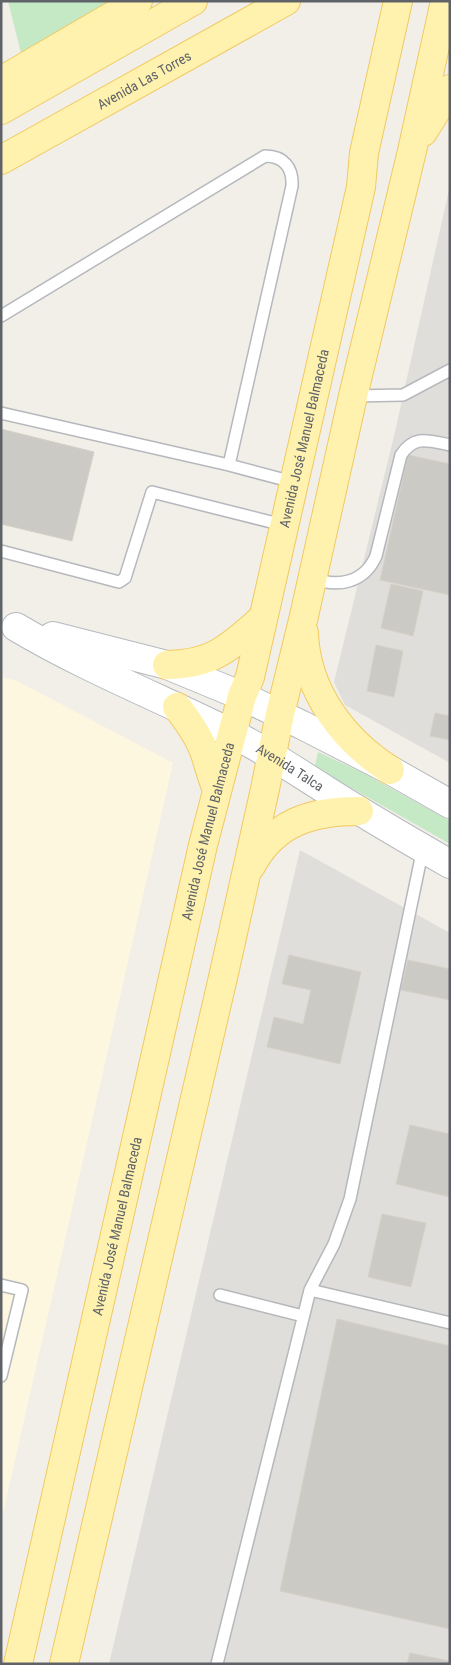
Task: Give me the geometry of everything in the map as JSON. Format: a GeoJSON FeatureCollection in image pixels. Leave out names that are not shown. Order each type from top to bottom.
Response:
{"type":"FeatureCollection","features":[{"type":"Feature","properties":{"kind":"main road"},"geometry":{"type":"LineString","coordinates":[[1,81],[138,1]]}},
{"type":"Feature","properties":{"kind":"main road"},"geometry":{"type":"LineString","coordinates":[[1,110],[193,1]]}},
{"type":"Feature","properties":{"kind":"main road","name":"Avenida Las Torres"},"geometry":{"type":"LineString","coordinates":[[1,160],[286,1]]}},
{"type":"Feature","properties":{"kind":"main road","name":"Avenida José Manuel Balmaceda"},"geometry":{"type":"LineString","coordinates":[[18,1664],[217,789],[242,696],[250,677],[361,187],[364,153],[398,1]]}},
{"type":"Feature","properties":{"kind":"main road"},"geometry":{"type":"LineString","coordinates":[[64,1664],[224,973],[280,714],[353,396],[412,151],[445,1]]}},
{"type":"Feature","properties":{"kind":"main road"},"geometry":{"type":"LineString","coordinates":[[412,151],[450,89]]}},
{"type":"Feature","properties":{"kind":"main road"},"geometry":{"type":"LineString","coordinates":[[304,616],[304,637],[308,658],[314,679],[323,699],[344,732],[366,753],[390,770]]}},
{"type":"Feature","properties":{"kind":"main road"},"geometry":{"type":"LineString","coordinates":[[167,664],[198,662],[213,656],[228,648],[262,619]]}},
{"type":"Feature","properties":{"kind":"main road","name":"Avenida Talca"},"geometry":{"type":"LineString","coordinates":[[8,625],[167,664],[280,714],[390,770],[450,804]]}},
{"type":"Feature","properties":{"kind":"main road","name":"Avenida Talca"},"geometry":{"type":"LineString","coordinates":[[8,625],[96,670],[178,707],[272,755],[359,811],[450,864]]}},
{"type":"Feature","properties":{"kind":"main road"},"geometry":{"type":"LineString","coordinates":[[178,707],[198,737],[205,753],[211,778],[217,789]]}},
{"type":"Feature","properties":{"kind":"main road"},"geometry":{"type":"LineString","coordinates":[[243,883],[263,848],[274,835],[289,825],[323,813],[359,811]]}},
{"type":"Feature","properties":{"kind":"lane"},"geometry":{"type":"LineString","coordinates":[[1,316],[265,156],[279,158],[290,168],[293,177],[292,186],[229,465]]}},
{"type":"Feature","properties":{"kind":"lane"},"geometry":{"type":"LineString","coordinates":[[353,396],[403,395],[450,370]]}},
{"type":"Feature","properties":{"kind":"lane"},"geometry":{"type":"LineString","coordinates":[[1,413],[229,465],[293,482]]}},
{"type":"Feature","properties":{"kind":"lane"},"geometry":{"type":"LineString","coordinates":[[312,578],[332,584],[352,581],[361,576],[376,556],[401,455],[410,444],[418,441],[426,440],[450,445]]}},
{"type":"Feature","properties":{"kind":"lane"},"geometry":{"type":"LineString","coordinates":[[1,552],[119,582],[125,578],[152,492],[283,525]]}},
{"type":"Feature","properties":{"kind":"lane"},"geometry":{"type":"LineString","coordinates":[[217,1664],[310,1290],[334,1244],[350,1199],[422,848]]}},
{"type":"Feature","properties":{"kind":"lane"},"geometry":{"type":"LineString","coordinates":[[1,1285],[22,1290],[1,1376]]}},
{"type":"Feature","properties":{"kind":"lane"},"geometry":{"type":"LineString","coordinates":[[310,1290],[450,1324]]}},
{"type":"Feature","properties":{"kind":"lane"},"geometry":{"type":"LineString","coordinates":[[220,1295],[303,1316]]}},
{"type":"Feature","properties":{"kind":"shaded area"},"geometry":{"type":"Polygon","coordinates":[[[450,185],[450,763],[345,705],[334,682],[394,436],[450,185]]]}},
{"type":"Feature","properties":{"kind":"shaded area"},"geometry":{"type":"Polygon","coordinates":[[[1,677],[17,681],[173,763],[1,1522],[1,677]]]}},
{"type":"Feature","properties":{"kind":"shaded area"},"geometry":{"type":"Polygon","coordinates":[[[300,850],[450,933],[450,1664],[109,1664],[300,850]]]}},
{"type":"Feature","properties":{"kind":"green space"},"geometry":{"type":"Polygon","coordinates":[[[8,1],[119,1],[22,57],[8,1]]]}},
{"type":"Feature","properties":{"kind":"green space"},"geometry":{"type":"Polygon","coordinates":[[[318,752],[365,774],[450,821],[450,844],[315,766],[318,752]]]}},
{"type":"Feature","properties":{"kind":"building"},"geometry":{"type":"Polygon","coordinates":[[[1,429],[94,452],[72,541],[1,524],[1,429]]]}},
{"type":"Feature","properties":{"kind":"building"},"geometry":{"type":"Polygon","coordinates":[[[408,455],[450,464],[450,595],[380,580],[408,455]]]}},
{"type":"Feature","properties":{"kind":"building"},"geometry":{"type":"Polygon","coordinates":[[[391,584],[423,591],[413,636],[381,628],[391,584]]]}},
{"type":"Feature","properties":{"kind":"building"},"geometry":{"type":"Polygon","coordinates":[[[376,645],[403,651],[394,697],[367,691],[376,645]]]}},
{"type":"Feature","properties":{"kind":"building"},"geometry":{"type":"Polygon","coordinates":[[[435,713],[450,716],[450,740],[430,736],[435,713]]]}},
{"type":"Feature","properties":{"kind":"building"},"geometry":{"type":"Polygon","coordinates":[[[289,955],[361,972],[340,1064],[267,1047],[274,1017],[303,1024],[311,990],[282,984],[289,955]]]}},
{"type":"Feature","properties":{"kind":"building"},"geometry":{"type":"Polygon","coordinates":[[[408,960],[450,969],[450,1000],[401,990],[408,960]]]}},
{"type":"Feature","properties":{"kind":"building"},"geometry":{"type":"Polygon","coordinates":[[[410,1125],[450,1134],[450,1197],[396,1184],[410,1125]]]}},
{"type":"Feature","properties":{"kind":"building"},"geometry":{"type":"Polygon","coordinates":[[[382,1214],[426,1223],[411,1287],[368,1277],[382,1214]]]}},
{"type":"Feature","properties":{"kind":"building"},"geometry":{"type":"Polygon","coordinates":[[[337,1319],[450,1346],[450,1629],[280,1591],[337,1319]]]}},
{"type":"Feature","properties":{"kind":"building"},"geometry":{"type":"Polygon","coordinates":[[[410,1653],[450,1661],[450,1664],[407,1664],[410,1653]]]}}]}
